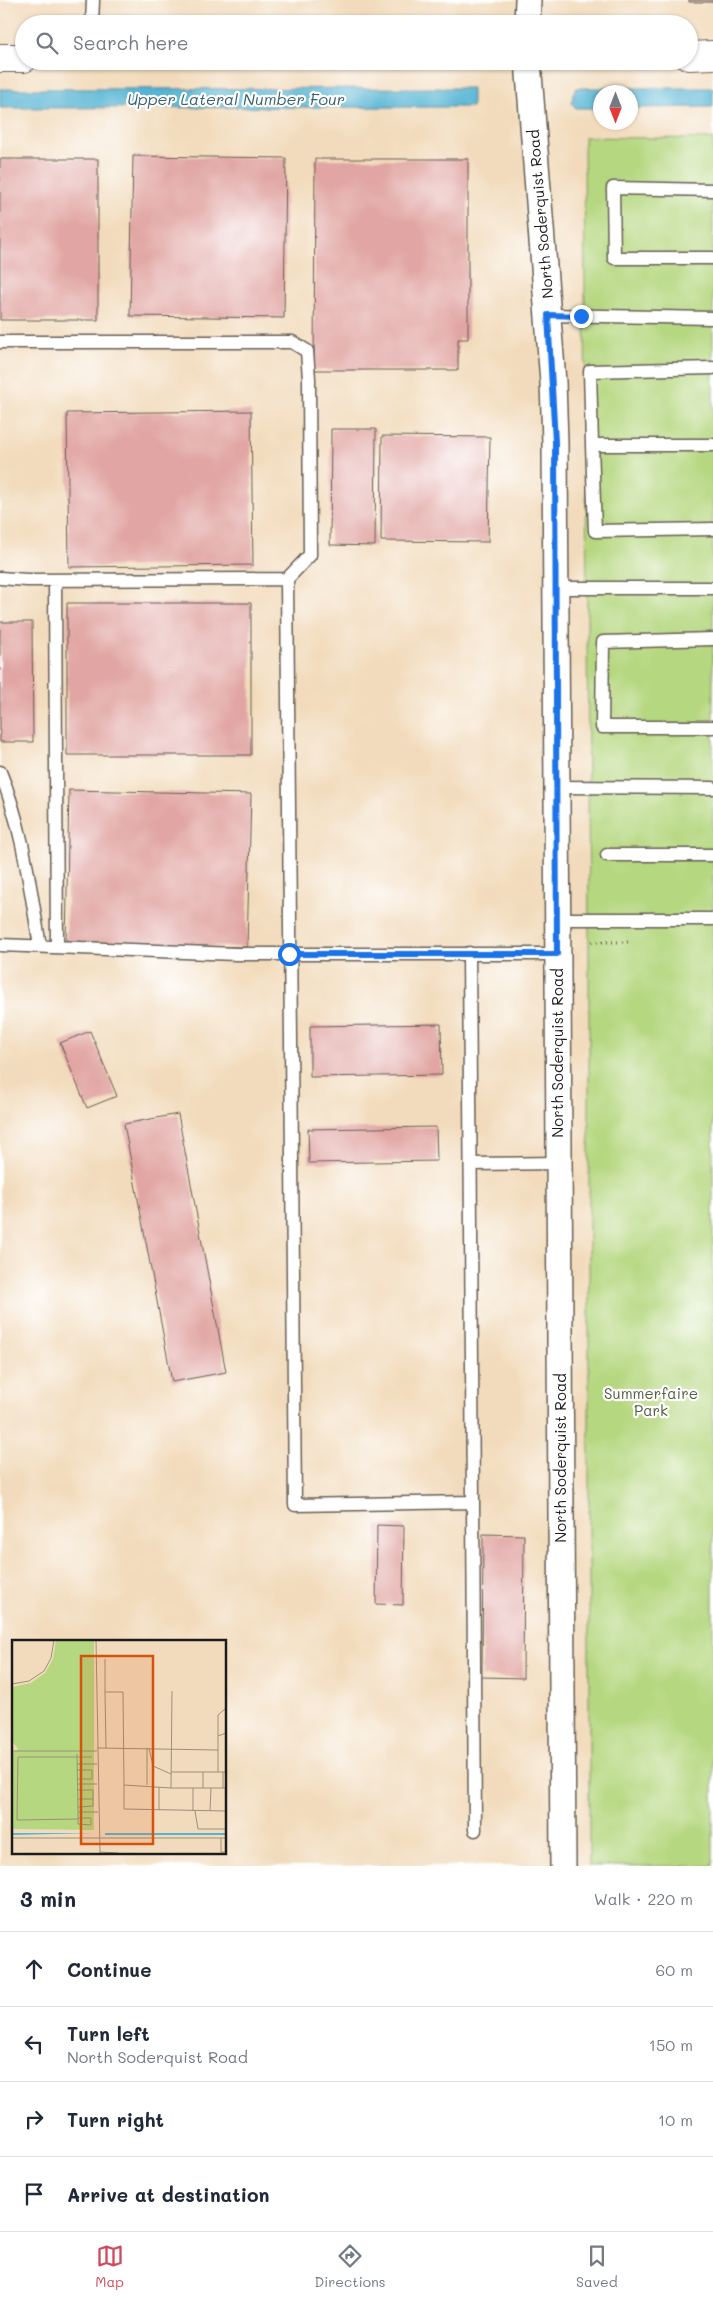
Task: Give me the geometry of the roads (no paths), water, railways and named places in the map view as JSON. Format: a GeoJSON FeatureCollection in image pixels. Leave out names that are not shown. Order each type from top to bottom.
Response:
{"type":"FeatureCollection","features":[{"type":"Feature","properties":{"kind":"street"},"geometry":{"type":"LineString","coordinates":[[527,15],[528,0]]}},
{"type":"Feature","properties":{"kind":"street"},"geometry":{"type":"LineString","coordinates":[[698,56],[713,56]]}},
{"type":"Feature","properties":{"kind":"street"},"geometry":{"type":"LineString","coordinates":[[0,58],[15,58]]}},
{"type":"Feature","properties":{"kind":"street","name":"North Soderquist Road"},"geometry":{"type":"LineString","coordinates":[[529,70],[548,315],[555,442],[563,1866]]}},
{"type":"Feature","properties":{"kind":"lane"},"geometry":{"type":"LineString","coordinates":[[92,0],[92,15]]}},
{"type":"Feature","properties":{"kind":"lane"},"geometry":{"type":"LineString","coordinates":[[713,190],[614,188],[614,258],[713,258]]}},
{"type":"Feature","properties":{"kind":"lane"},"geometry":{"type":"LineString","coordinates":[[548,315],[713,318]]}},
{"type":"Feature","properties":{"kind":"lane"},"geometry":{"type":"LineString","coordinates":[[0,342],[292,342],[306,351],[309,379],[310,555],[287,579],[294,1505],[472,1502]]}},
{"type":"Feature","properties":{"kind":"lane"},"geometry":{"type":"LineString","coordinates":[[713,368],[590,371],[595,531],[713,529]]}},
{"type":"Feature","properties":{"kind":"lane"},"geometry":{"type":"LineString","coordinates":[[592,445],[713,445]]}},
{"type":"Feature","properties":{"kind":"lane"},"geometry":{"type":"LineString","coordinates":[[0,578],[55,580],[287,579]]}},
{"type":"Feature","properties":{"kind":"lane"},"geometry":{"type":"LineString","coordinates":[[55,580],[57,947]]}},
{"type":"Feature","properties":{"kind":"lane"},"geometry":{"type":"LineString","coordinates":[[556,588],[713,588]]}},
{"type":"Feature","properties":{"kind":"lane"},"geometry":{"type":"LineString","coordinates":[[713,639],[603,642],[602,727],[713,726]]}},
{"type":"Feature","properties":{"kind":"lane"},"geometry":{"type":"LineString","coordinates":[[0,772],[11,798],[20,834],[40,946]]}},
{"type":"Feature","properties":{"kind":"lane"},"geometry":{"type":"LineString","coordinates":[[556,788],[713,788]]}},
{"type":"Feature","properties":{"kind":"lane"},"geometry":{"type":"LineString","coordinates":[[608,855],[713,855]]}},
{"type":"Feature","properties":{"kind":"lane"},"geometry":{"type":"LineString","coordinates":[[557,919],[713,919]]}},
{"type":"Feature","properties":{"kind":"lane"},"geometry":{"type":"LineString","coordinates":[[0,944],[289,954],[557,954]]}},
{"type":"Feature","properties":{"kind":"lane"},"geometry":{"type":"LineString","coordinates":[[469,953],[475,1830]]}},
{"type":"Feature","properties":{"kind":"lane"},"geometry":{"type":"LineString","coordinates":[[471,1164],[558,1163]]}},
{"type":"Feature","properties":{"kind":"water","name":"Upper Lateral Number Four"},"geometry":{"type":"Polygon","coordinates":[[[472,88],[472,107],[0,108],[0,89],[472,88]]]}},
{"type":"Feature","properties":{"kind":"water"},"geometry":{"type":"Polygon","coordinates":[[[577,88],[593,88],[593,108],[576,108],[572,104],[573,93],[577,88]]]}},
{"type":"Feature","properties":{"kind":"water"},"geometry":{"type":"Polygon","coordinates":[[[638,88],[713,88],[713,107],[638,108],[638,88]]]}},
{"type":"Feature","properties":{"kind":"park label","name":"Summerfaire Park"},"geometry":{"type":"Point","coordinates":[651,1402]}}]}
